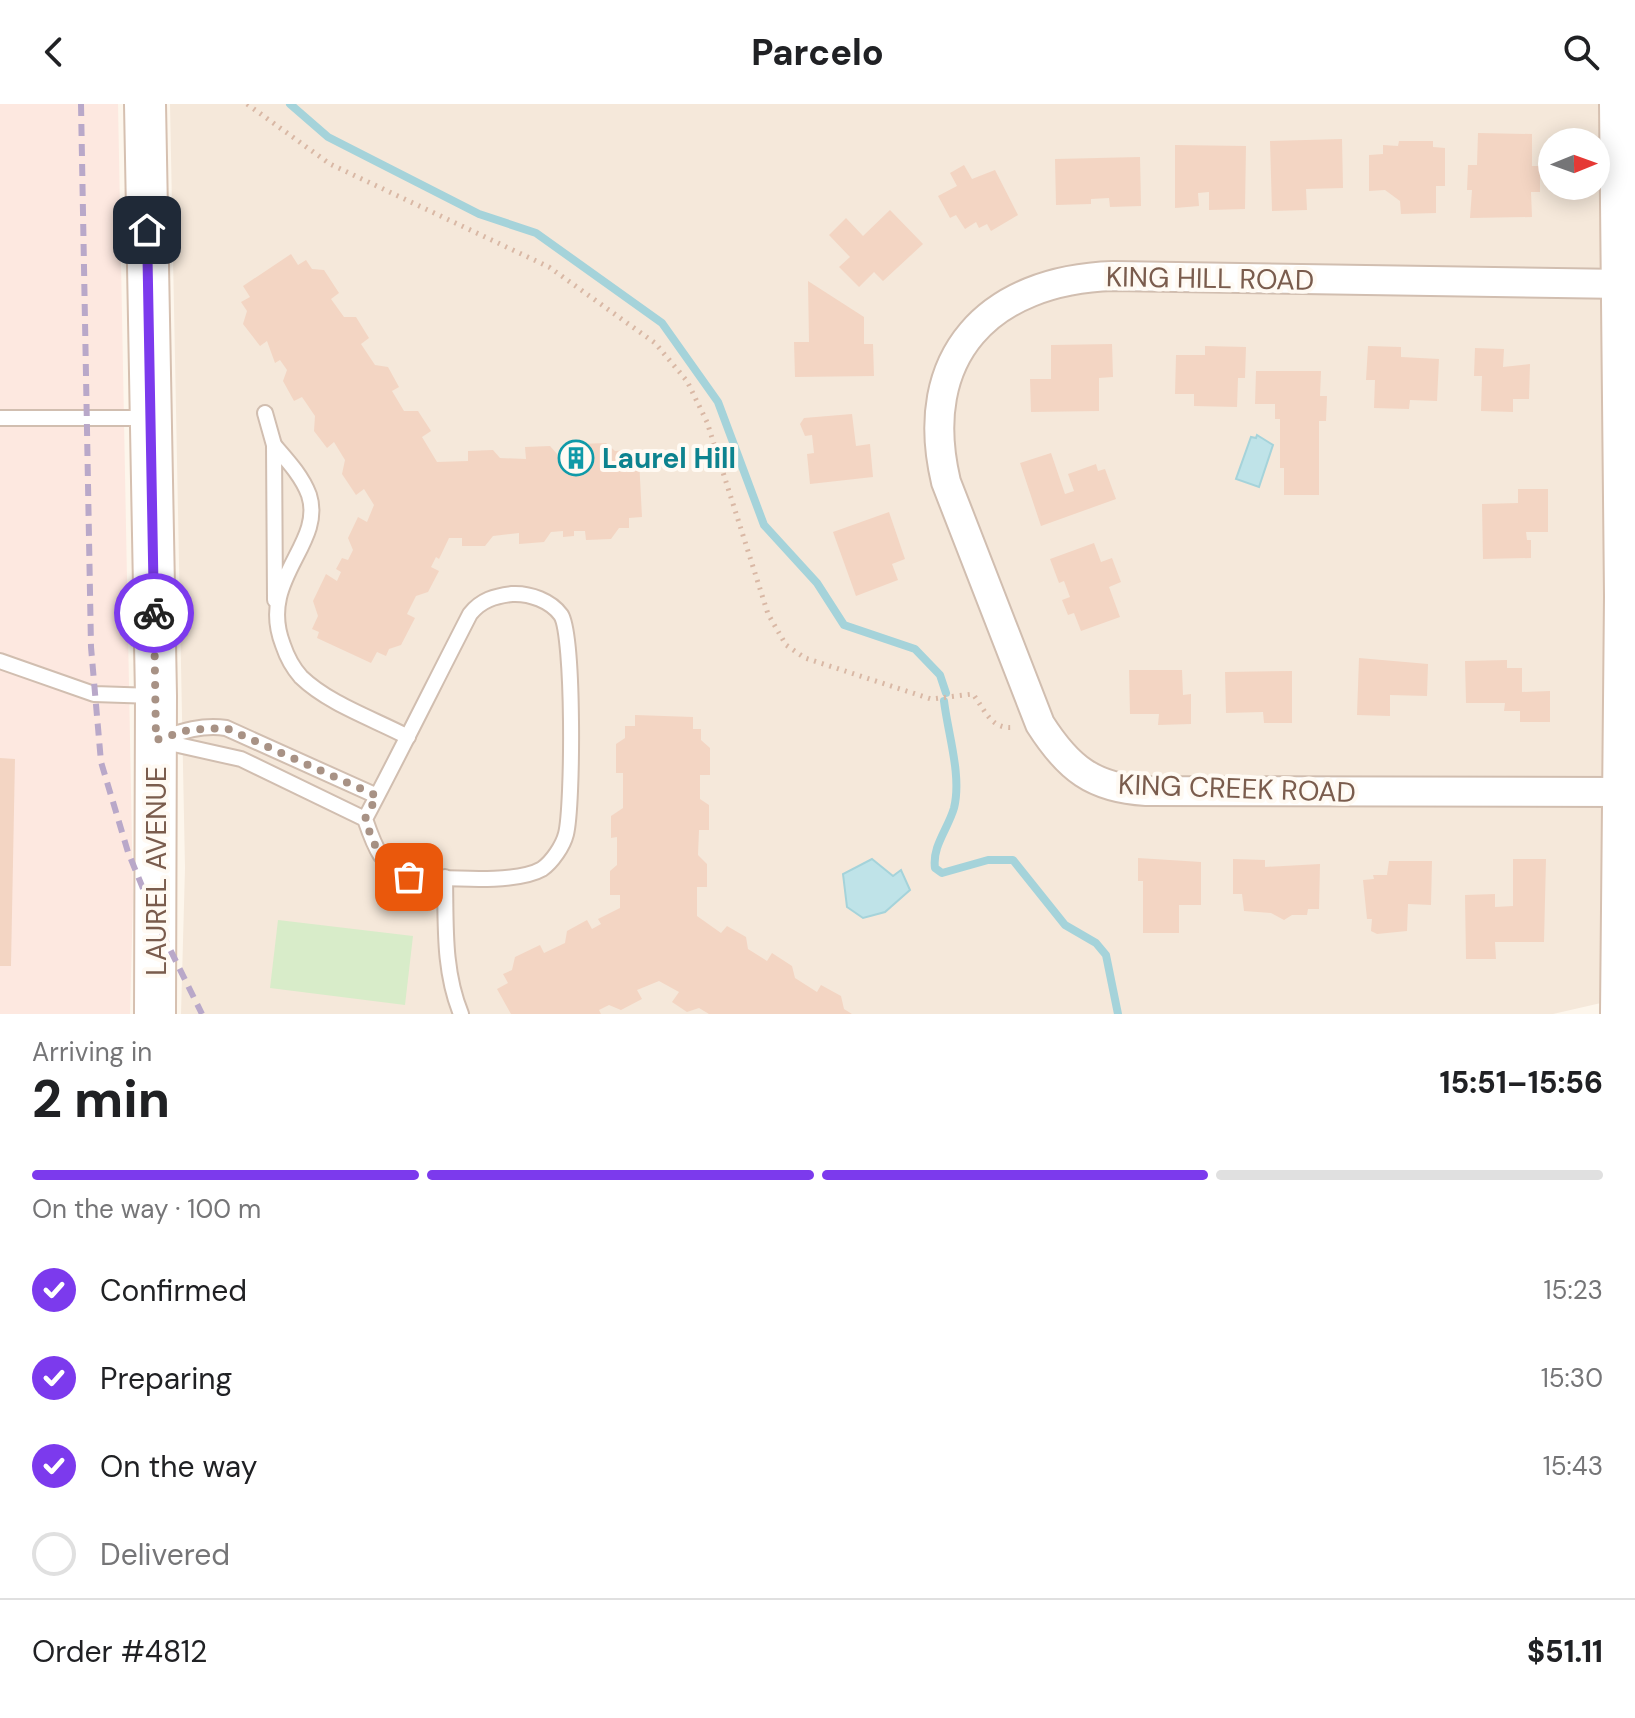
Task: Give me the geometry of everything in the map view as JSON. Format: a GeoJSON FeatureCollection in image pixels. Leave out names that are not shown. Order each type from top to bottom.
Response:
{"type":"FeatureCollection","features":[{"type":"Feature","properties":{"kind":"street","name":"LAUREL AVENUE"},"geometry":{"type":"LineString","coordinates":[[145,104],[156,696],[155,1014]]}},
{"type":"Feature","properties":{"kind":"street"},"geometry":{"type":"LineString","coordinates":[[1620,104],[1630,488],[1621,1014]]}},
{"type":"Feature","properties":{"kind":"street","name":"KING HILL ROAD"},"geometry":{"type":"LineString","coordinates":[[946,482],[937,445],[938,409],[948,374],[965,342],[990,313],[1051,282],[1113,276],[1623,284]]}},
{"type":"Feature","properties":{"kind":"street","name":"KING CREEK ROAD"},"geometry":{"type":"LineString","coordinates":[[946,482],[1040,724],[1070,765],[1115,789],[1624,792]]}},
{"type":"Feature","properties":{"kind":"lane"},"geometry":{"type":"LineString","coordinates":[[265,413],[274,445],[278,633],[299,675],[315,688],[408,737]]}},
{"type":"Feature","properties":{"kind":"lane"},"geometry":{"type":"LineString","coordinates":[[0,418],[150,418]]}},
{"type":"Feature","properties":{"kind":"lane"},"geometry":{"type":"LineString","coordinates":[[274,445],[298,475],[309,495],[311,512],[307,533],[275,600]]}},
{"type":"Feature","properties":{"kind":"lane"},"geometry":{"type":"LineString","coordinates":[[156,740],[241,759],[365,819],[374,846],[395,872],[409,877],[528,876],[545,867],[566,836],[570,647],[562,616],[551,605],[517,594],[478,604],[365,819]]}},
{"type":"Feature","properties":{"kind":"lane"},"geometry":{"type":"LineString","coordinates":[[0,661],[94,694],[156,696]]}},
{"type":"Feature","properties":{"kind":"lane"},"geometry":{"type":"LineString","coordinates":[[156,740],[188,730],[226,728],[377,796]]}},
{"type":"Feature","properties":{"kind":"lane"},"geometry":{"type":"LineString","coordinates":[[445,877],[447,958],[452,991],[461,1014]]}},
{"type":"Feature","properties":{"kind":"path"},"geometry":{"type":"LineString","coordinates":[[247,104],[330,164],[549,267],[655,343],[673,363],[699,402],[768,614],[776,631],[794,652],[931,699],[973,694],[995,725],[1002,729],[1040,724]]}},
{"type":"Feature","properties":{"kind":"shaded area"},"geometry":{"type":"Polygon","coordinates":[[[0,104],[118,104],[133,897],[130,1014],[0,1014],[0,104]]]}},
{"type":"Feature","properties":{"kind":"shaded area"},"geometry":{"type":"Polygon","coordinates":[[[170,104],[1600,104],[1600,128],[1538,128],[1538,200],[1601,200],[1605,871],[1601,1003],[1553,1014],[181,1014],[185,868],[170,104]]]}},
{"type":"Feature","properties":{"kind":"green space"},"geometry":{"type":"Polygon","coordinates":[[[278,920],[413,936],[405,1005],[270,988],[278,920]]]}},
{"type":"Feature","properties":{"kind":"water"},"geometry":{"type":"Polygon","coordinates":[[[1257,435],[1273,445],[1259,487],[1236,479],[1251,437],[1256,438],[1257,435]]]}},
{"type":"Feature","properties":{"kind":"water"},"geometry":{"type":"Polygon","coordinates":[[[872,859],[893,876],[901,870],[910,890],[885,912],[863,918],[847,907],[843,874],[872,859]]]}},
{"type":"Feature","properties":{"kind":"building"},"geometry":{"type":"Polygon","coordinates":[[[1478,133],[1532,134],[1532,166],[1538,166],[1538,192],[1531,192],[1532,217],[1470,218],[1472,190],[1467,190],[1468,165],[1477,165],[1478,133]]]}},
{"type":"Feature","properties":{"kind":"building"},"geometry":{"type":"Polygon","coordinates":[[[1342,139],[1343,188],[1306,189],[1307,210],[1272,211],[1270,141],[1342,139]]]}},
{"type":"Feature","properties":{"kind":"building"},"geometry":{"type":"Polygon","coordinates":[[[1399,141],[1433,141],[1433,147],[1445,148],[1445,186],[1436,186],[1436,213],[1401,214],[1400,201],[1385,190],[1369,191],[1369,155],[1383,154],[1383,145],[1398,146],[1399,141]]]}},
{"type":"Feature","properties":{"kind":"building"},"geometry":{"type":"Polygon","coordinates":[[[1175,145],[1246,146],[1245,209],[1209,210],[1209,192],[1198,193],[1199,206],[1175,208],[1175,145]]]}},
{"type":"Feature","properties":{"kind":"building"},"geometry":{"type":"Polygon","coordinates":[[[1140,157],[1141,206],[1110,207],[1109,198],[1091,199],[1091,204],[1056,205],[1055,159],[1140,157]]]}},
{"type":"Feature","properties":{"kind":"building"},"geometry":{"type":"Polygon","coordinates":[[[964,165],[972,179],[995,170],[1018,215],[991,231],[987,224],[979,228],[976,222],[965,229],[956,215],[950,218],[938,196],[957,186],[950,173],[964,165]]]}},
{"type":"Feature","properties":{"kind":"building"},"geometry":{"type":"Polygon","coordinates":[[[890,210],[923,244],[883,281],[874,272],[859,287],[839,267],[850,257],[829,235],[846,218],[863,236],[890,210]]]}},
{"type":"Feature","properties":{"kind":"building","name":"Laurel Hill"},"geometry":{"type":"Polygon","coordinates":[[[291,254],[298,265],[306,260],[312,269],[324,270],[339,293],[331,299],[344,317],[356,317],[369,338],[361,344],[375,365],[388,367],[399,387],[392,391],[404,411],[418,411],[431,431],[422,437],[437,462],[468,461],[468,451],[493,450],[500,458],[526,459],[525,447],[550,446],[558,455],[579,454],[578,444],[606,443],[615,451],[626,450],[627,460],[639,459],[642,517],[629,518],[629,528],[619,528],[611,539],[586,540],[585,531],[574,531],[574,536],[563,537],[563,531],[551,532],[544,542],[519,544],[519,533],[493,536],[485,546],[462,546],[462,538],[449,538],[439,559],[436,557],[431,567],[439,571],[428,592],[416,596],[407,614],[415,618],[401,645],[389,649],[386,656],[377,652],[371,663],[317,638],[319,632],[312,629],[318,616],[313,601],[326,574],[337,581],[341,572],[336,569],[342,558],[348,560],[353,550],[348,538],[358,517],[367,522],[374,505],[364,489],[356,495],[342,474],[345,460],[334,442],[327,448],[314,431],[315,416],[302,397],[294,401],[283,381],[287,370],[280,360],[275,363],[267,341],[260,346],[243,324],[247,311],[241,302],[250,297],[243,286],[291,254]]]}},
{"type":"Feature","properties":{"kind":"building"},"geometry":{"type":"Polygon","coordinates":[[[808,281],[864,317],[864,344],[873,344],[874,376],[795,377],[794,342],[809,342],[808,281]]]}},
{"type":"Feature","properties":{"kind":"building"},"geometry":{"type":"Polygon","coordinates":[[[1112,344],[1113,377],[1099,378],[1099,411],[1031,412],[1030,379],[1051,379],[1051,345],[1112,344]]]}},
{"type":"Feature","properties":{"kind":"building"},"geometry":{"type":"Polygon","coordinates":[[[1205,346],[1246,347],[1245,378],[1238,378],[1237,407],[1194,406],[1194,394],[1175,394],[1176,355],[1205,355],[1205,346]]]}},
{"type":"Feature","properties":{"kind":"building"},"geometry":{"type":"Polygon","coordinates":[[[1368,346],[1401,347],[1401,357],[1439,359],[1437,401],[1410,400],[1409,409],[1374,408],[1375,380],[1366,380],[1368,346]]]}},
{"type":"Feature","properties":{"kind":"building"},"geometry":{"type":"Polygon","coordinates":[[[1475,348],[1504,349],[1503,367],[1530,364],[1529,399],[1513,399],[1513,412],[1481,411],[1482,376],[1474,376],[1475,348]]]}},
{"type":"Feature","properties":{"kind":"building"},"geometry":{"type":"Polygon","coordinates":[[[1256,371],[1321,371],[1320,396],[1327,396],[1326,421],[1319,421],[1319,495],[1284,495],[1284,468],[1280,468],[1280,419],[1275,419],[1275,404],[1255,404],[1256,371]]]}},
{"type":"Feature","properties":{"kind":"building"},"geometry":{"type":"Polygon","coordinates":[[[852,414],[856,446],[870,444],[873,477],[810,484],[807,454],[814,453],[812,435],[805,436],[800,424],[804,418],[852,414]]]}},
{"type":"Feature","properties":{"kind":"building"},"geometry":{"type":"Polygon","coordinates":[[[1051,453],[1065,494],[1074,491],[1068,474],[1096,464],[1098,471],[1105,469],[1116,499],[1041,526],[1020,463],[1051,453]]]}},
{"type":"Feature","properties":{"kind":"building"},"geometry":{"type":"Polygon","coordinates":[[[1518,489],[1548,489],[1548,532],[1526,532],[1527,540],[1531,540],[1531,558],[1483,559],[1482,504],[1518,503],[1518,489]]]}},
{"type":"Feature","properties":{"kind":"building"},"geometry":{"type":"Polygon","coordinates":[[[889,512],[905,559],[892,564],[898,580],[856,596],[833,532],[889,512]]]}},
{"type":"Feature","properties":{"kind":"building"},"geometry":{"type":"Polygon","coordinates":[[[1094,543],[1101,562],[1112,558],[1121,582],[1109,587],[1120,617],[1081,631],[1074,613],[1068,615],[1062,600],[1070,597],[1064,581],[1059,583],[1050,559],[1094,543]]]}},
{"type":"Feature","properties":{"kind":"building"},"geometry":{"type":"Polygon","coordinates":[[[1359,658],[1428,664],[1427,696],[1390,695],[1390,716],[1357,715],[1359,658]]]}},
{"type":"Feature","properties":{"kind":"building"},"geometry":{"type":"Polygon","coordinates":[[[1507,660],[1507,668],[1522,668],[1522,692],[1550,691],[1550,722],[1520,722],[1520,711],[1504,711],[1505,703],[1466,703],[1465,661],[1507,660]]]}},
{"type":"Feature","properties":{"kind":"building"},"geometry":{"type":"Polygon","coordinates":[[[1129,670],[1182,670],[1183,695],[1191,694],[1191,724],[1158,725],[1159,714],[1130,714],[1129,670]]]}},
{"type":"Feature","properties":{"kind":"building"},"geometry":{"type":"Polygon","coordinates":[[[1292,671],[1292,723],[1264,723],[1263,712],[1226,713],[1225,672],[1292,671]]]}},
{"type":"Feature","properties":{"kind":"building"},"geometry":{"type":"Polygon","coordinates":[[[635,715],[693,717],[693,729],[701,729],[701,740],[710,748],[710,775],[700,775],[700,799],[709,805],[709,830],[699,830],[698,855],[707,864],[707,887],[697,887],[697,916],[721,933],[727,926],[746,937],[748,949],[767,961],[772,953],[792,966],[795,978],[817,992],[821,985],[841,996],[844,1009],[852,1014],[709,1014],[699,1008],[687,1012],[672,1002],[679,992],[659,981],[637,990],[642,999],[621,1010],[609,1005],[599,1010],[601,1014],[511,1014],[497,989],[508,983],[503,974],[512,970],[515,957],[540,945],[544,953],[565,943],[567,931],[587,920],[592,929],[601,924],[598,919],[620,908],[620,895],[610,895],[610,871],[617,865],[617,837],[611,838],[611,816],[623,808],[623,773],[616,773],[616,744],[625,738],[625,726],[635,726],[635,715]]]}},
{"type":"Feature","properties":{"kind":"building"},"geometry":{"type":"Polygon","coordinates":[[[0,758],[15,759],[11,966],[0,966],[0,758]]]}},
{"type":"Feature","properties":{"kind":"building"},"geometry":{"type":"Polygon","coordinates":[[[1138,858],[1201,862],[1201,905],[1179,905],[1179,933],[1143,933],[1143,881],[1138,881],[1138,858]]]}},
{"type":"Feature","properties":{"kind":"building"},"geometry":{"type":"Polygon","coordinates":[[[1233,859],[1265,860],[1265,867],[1320,864],[1319,909],[1308,909],[1307,915],[1292,915],[1284,920],[1271,913],[1244,911],[1242,894],[1233,894],[1233,859]]]}},
{"type":"Feature","properties":{"kind":"building"},"geometry":{"type":"Polygon","coordinates":[[[1513,859],[1546,859],[1544,942],[1495,942],[1496,959],[1466,959],[1465,895],[1495,894],[1495,907],[1513,906],[1513,859]]]}},
{"type":"Feature","properties":{"kind":"building"},"geometry":{"type":"Polygon","coordinates":[[[1389,861],[1432,861],[1431,905],[1408,904],[1407,931],[1377,934],[1371,931],[1372,919],[1367,919],[1363,880],[1374,879],[1373,875],[1387,875],[1389,861]]]}},
{"type":"Feature","properties":{"kind":"waterway"},"geometry":{"type":"LineString","coordinates":[[290,104],[328,137],[479,214],[536,233],[662,323],[718,402],[764,525],[817,583],[844,625],[915,649],[940,675],[946,693]]}},
{"type":"Feature","properties":{"kind":"waterway"},"geometry":{"type":"LineString","coordinates":[[944,701],[956,796],[936,852],[935,868],[942,873],[988,860],[1013,860],[1065,925],[1096,943],[1106,955],[1118,1014]]}},
{"type":"Feature","properties":{"kind":"railway"},"geometry":{"type":"LineString","coordinates":[[81,104],[91,647],[101,762],[128,852],[158,925],[202,1014]]}},
{"type":"Feature","properties":{"kind":"way so far"},"geometry":{"type":"LineString","coordinates":[[154,613],[156,740],[188,730],[212,726],[226,728],[245,733],[377,796],[365,819],[374,846],[395,872],[409,877]]}},
{"type":"Feature","properties":{"kind":"place","name":"Laurel Hill"},"geometry":{"type":"Point","coordinates":[576,458]}},
{"type":"Feature","properties":{"kind":"route"},"geometry":{"type":"LineString","coordinates":[[147,230],[154,613]]}}]}
